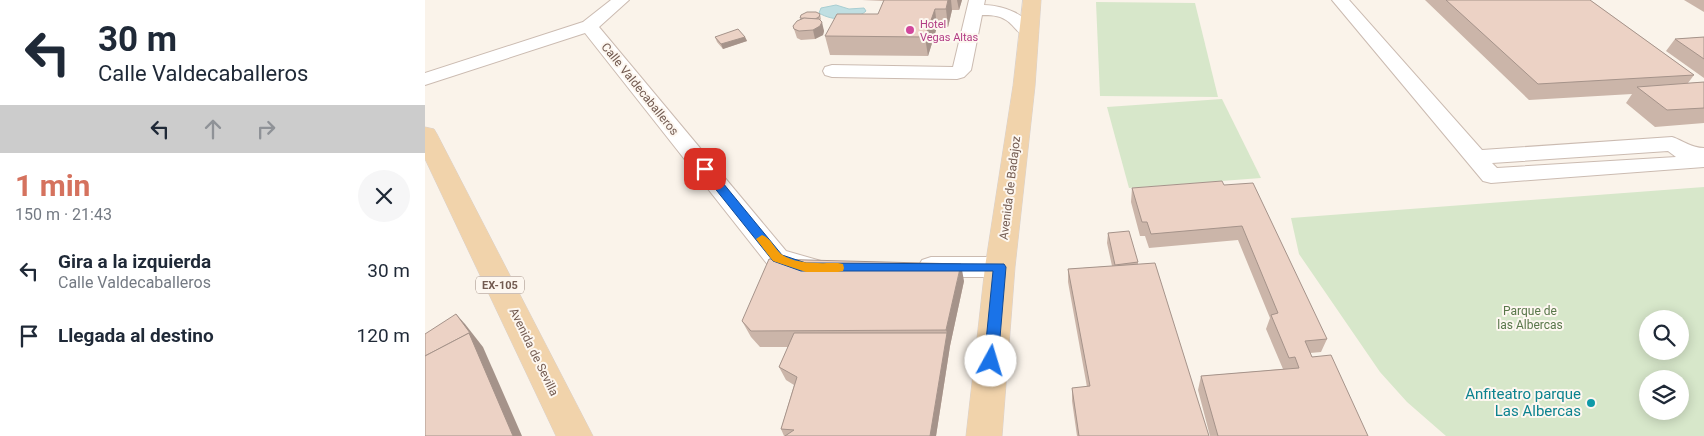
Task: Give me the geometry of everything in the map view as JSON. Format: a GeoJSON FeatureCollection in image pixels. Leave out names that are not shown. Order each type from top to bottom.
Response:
{"type":"FeatureCollection","features":[{"type":"Feature","properties":{"kind":"main road","name":"Avenida de Badajoz"},"geometry":{"type":"LineString","coordinates":[[984,436],[1000,267],[1029,33],[1031,2]]}},
{"type":"Feature","properties":{"kind":"main road","name":"Avenida de Sevilla"},"geometry":{"type":"LineString","coordinates":[[425,134],[575,436]]}},
{"type":"Feature","properties":{"kind":"street"},"geometry":{"type":"LineString","coordinates":[[428,73],[589,26],[621,0]]}},
{"type":"Feature","properties":{"kind":"street"},"geometry":{"type":"LineString","coordinates":[[1340,0],[1491,176],[1698,162],[1696,155],[1672,144],[1476,157]]}},
{"type":"Feature","properties":{"kind":"street"},"geometry":{"type":"LineString","coordinates":[[1005,12],[1022,10],[1031,2]]}},
{"type":"Feature","properties":{"kind":"street"},"geometry":{"type":"LineString","coordinates":[[832,72],[957,73],[961,70],[976,5],[1005,12],[1019,20],[1029,33]]}},
{"type":"Feature","properties":{"kind":"street","name":"Calle Valdecaballeros"},"geometry":{"type":"LineString","coordinates":[[589,26],[777,258],[806,268],[835,268]]}},
{"type":"Feature","properties":{"kind":"street"},"geometry":{"type":"LineString","coordinates":[[1621,147],[1641,166]]}},
{"type":"Feature","properties":{"kind":"street"},"geometry":{"type":"LineString","coordinates":[[912,267],[1000,267]]}},
{"type":"Feature","properties":{"kind":"green space"},"geometry":{"type":"Polygon","coordinates":[[[1096,2],[1195,3],[1218,97],[1100,96],[1096,2]]]}},
{"type":"Feature","properties":{"kind":"green space"},"geometry":{"type":"Polygon","coordinates":[[[1222,99],[1261,178],[1129,188],[1107,107],[1222,99]]]}},
{"type":"Feature","properties":{"kind":"green space","name":"Parque de las Albercas"},"geometry":{"type":"Polygon","coordinates":[[[1704,187],[1704,436],[1446,436],[1407,402],[1380,372],[1299,254],[1291,218],[1704,187]]]}},
{"type":"Feature","properties":{"kind":"water"},"geometry":{"type":"Polygon","coordinates":[[[836,5],[849,9],[864,8],[866,11],[849,19],[830,18],[819,13],[821,8],[836,5]]]}},
{"type":"Feature","properties":{"kind":"building"},"geometry":{"type":"Polygon","coordinates":[[[884,0],[948,0],[946,9],[935,9],[925,37],[825,36],[837,14],[878,14],[884,0]]]}},
{"type":"Feature","properties":{"kind":"building"},"geometry":{"type":"Polygon","coordinates":[[[1446,0],[1590,0],[1694,75],[1538,84],[1446,0]]]}},
{"type":"Feature","properties":{"kind":"building"},"geometry":{"type":"Polygon","coordinates":[[[807,12],[820,14],[815,19],[800,18],[801,15],[807,12]]]}},
{"type":"Feature","properties":{"kind":"building"},"geometry":{"type":"Polygon","coordinates":[[[804,18],[819,19],[822,22],[820,26],[813,30],[799,31],[794,29],[793,26],[797,21],[804,18]]]}},
{"type":"Feature","properties":{"kind":"building"},"geometry":{"type":"Polygon","coordinates":[[[738,29],[745,37],[721,44],[715,37],[738,29]]]}},
{"type":"Feature","properties":{"kind":"building"},"geometry":{"type":"Polygon","coordinates":[[[1704,37],[1704,59],[1675,39],[1704,37]]]}},
{"type":"Feature","properties":{"kind":"building"},"geometry":{"type":"Polygon","coordinates":[[[1704,82],[1704,108],[1667,110],[1637,87],[1704,82]]]}},
{"type":"Feature","properties":{"kind":"building"},"geometry":{"type":"Polygon","coordinates":[[[1222,181],[1224,185],[1253,183],[1327,339],[1305,341],[1312,357],[1331,355],[1368,436],[1218,436],[1201,376],[1299,368],[1295,357],[1289,358],[1271,315],[1278,313],[1242,226],[1151,234],[1147,222],[1142,222],[1132,188],[1222,181]]]}},
{"type":"Feature","properties":{"kind":"building"},"geometry":{"type":"Polygon","coordinates":[[[1129,231],[1138,262],[1115,265],[1108,233],[1129,231]]]}},
{"type":"Feature","properties":{"kind":"building"},"geometry":{"type":"Polygon","coordinates":[[[769,259],[961,264],[946,330],[751,331],[742,321],[769,259]]]}},
{"type":"Feature","properties":{"kind":"building"},"geometry":{"type":"Polygon","coordinates":[[[1155,263],[1209,436],[1079,436],[1072,388],[1090,386],[1068,269],[1155,263]]]}},
{"type":"Feature","properties":{"kind":"building"},"geometry":{"type":"Polygon","coordinates":[[[456,314],[473,337],[469,333],[425,356],[425,334],[456,314]]]}},
{"type":"Feature","properties":{"kind":"building"},"geometry":{"type":"Polygon","coordinates":[[[469,333],[513,436],[425,436],[425,356],[469,333]]]}},
{"type":"Feature","properties":{"kind":"building"},"geometry":{"type":"Polygon","coordinates":[[[794,333],[947,333],[930,436],[785,436],[794,430],[781,429],[797,377],[779,367],[794,333]]]}},
{"type":"Feature","properties":{"kind":"slow traffic"},"geometry":{"type":"LineString","coordinates":[[762,239],[777,258],[806,268],[838,268]]}},
{"type":"Feature","properties":{"kind":"place","name":"Hotel Vegas Altas"},"geometry":{"type":"Point","coordinates":[910,30]}},
{"type":"Feature","properties":{"kind":"place","name":"Anfiteatro parque Las Albercas"},"geometry":{"type":"Point","coordinates":[1591,403]}},
{"type":"Feature","properties":{"kind":"route"},"geometry":{"type":"LineString","coordinates":[[705,169],[777,258],[806,268],[1000,267],[991,361]]}}]}
